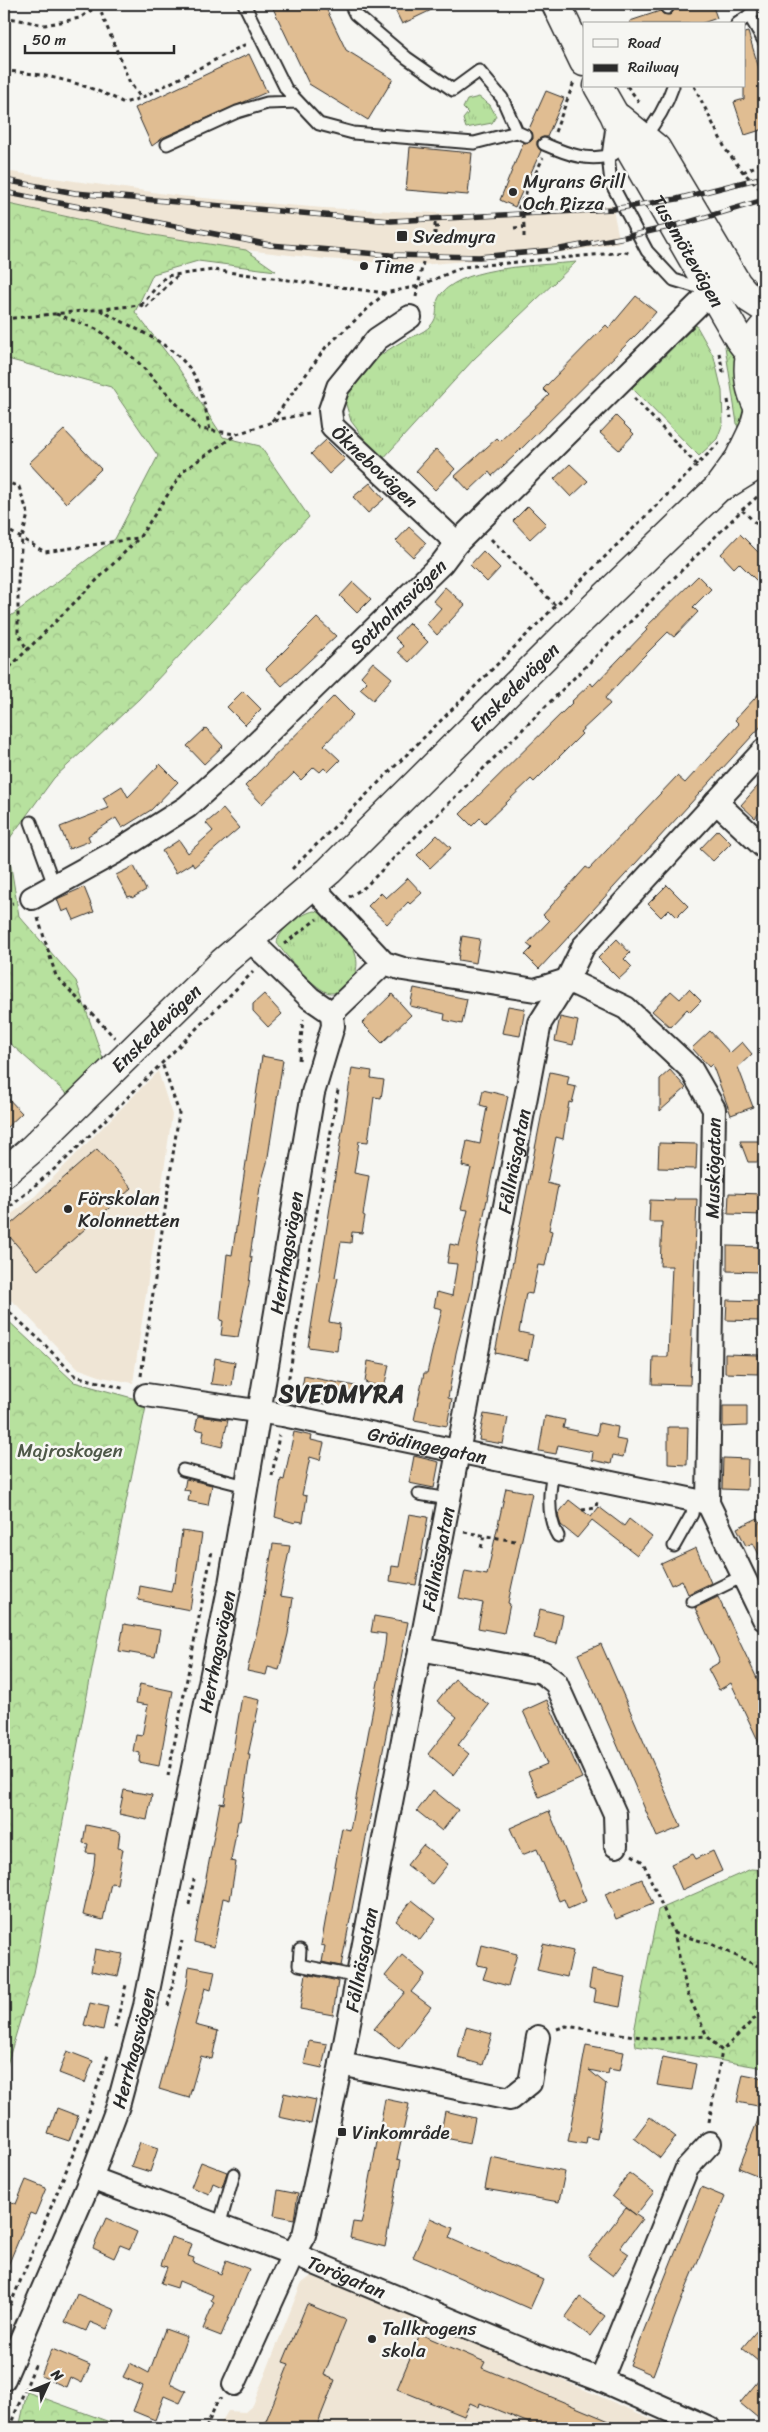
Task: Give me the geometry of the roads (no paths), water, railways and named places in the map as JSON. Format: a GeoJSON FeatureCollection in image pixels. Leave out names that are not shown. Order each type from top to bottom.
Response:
{"type":"FeatureCollection","features":[{"type":"Feature","properties":{"kind":"street"},"geometry":{"type":"LineString","coordinates":[[556,4],[583,60]]}},
{"type":"Feature","properties":{"kind":"street","name":"Tussmötevägen"},"geometry":{"type":"LineString","coordinates":[[599,88],[614,114],[627,148],[721,282],[749,352]]}},
{"type":"Feature","properties":{"kind":"street","name":"Tussmötevägen"},"geometry":{"type":"LineString","coordinates":[[721,282],[764,308]]}},
{"type":"Feature","properties":{"kind":"street","name":"Sotholmsvägen"},"geometry":{"type":"LineString","coordinates":[[32,898],[119,850],[186,807],[244,756],[435,570],[457,543],[721,282]]}},
{"type":"Feature","properties":{"kind":"street","name":"Öknebovägen"},"geometry":{"type":"LineString","coordinates":[[410,317],[377,339],[338,387],[330,410],[332,426],[457,543]]}},
{"type":"Feature","properties":{"kind":"street"},"geometry":{"type":"LineString","coordinates":[[762,413],[749,376],[749,352],[764,327]]}},
{"type":"Feature","properties":{"kind":"street","name":"Enskedevägen"},"geometry":{"type":"LineString","coordinates":[[4,1173],[32,1149],[145,1037],[258,948],[312,886],[329,872],[582,619],[718,489],[739,459],[762,413]]}},
{"type":"Feature","properties":{"kind":"street","name":"Enskedevägen"},"geometry":{"type":"LineString","coordinates":[[718,489],[764,461]]}},
{"type":"Feature","properties":{"kind":"street","name":"Fållnäsgatan"},"geometry":{"type":"LineString","coordinates":[[234,2384],[293,2254],[304,2235],[342,2064],[540,1023],[567,980],[584,947],[764,750]]}},
{"type":"Feature","properties":{"kind":"street"},"geometry":{"type":"LineString","coordinates":[[716,802],[764,847]]}},
{"type":"Feature","properties":{"kind":"street"},"geometry":{"type":"LineString","coordinates":[[312,886],[384,963],[413,971],[535,990],[567,980]]}},
{"type":"Feature","properties":{"kind":"street"},"geometry":{"type":"LineString","coordinates":[[258,948],[310,998],[332,1013],[384,963]]}},
{"type":"Feature","properties":{"kind":"street","name":"Muskögatan"},"geometry":{"type":"LineString","coordinates":[[567,980],[626,1008],[691,1069],[714,1109],[701,1501],[744,1576],[764,1619]]}},
{"type":"Feature","properties":{"kind":"street","name":"Herrhagsvägen"},"geometry":{"type":"LineString","coordinates":[[4,2379],[91,2178],[118,2106],[144,2006],[230,1584],[313,1093],[334,1026],[332,1013]]}},
{"type":"Feature","properties":{"kind":"street","name":"Grödingegatan"},"geometry":{"type":"LineString","coordinates":[[142,1393],[283,1416],[457,1453],[701,1501]]}},
{"type":"Feature","properties":{"kind":"street"},"geometry":{"type":"LineString","coordinates":[[420,1649],[542,1672],[556,1683],[615,1814],[616,1846]]}},
{"type":"Feature","properties":{"kind":"street"},"geometry":{"type":"LineString","coordinates":[[342,2064],[510,2099],[530,2083],[538,2037]]}},
{"type":"Feature","properties":{"kind":"street"},"geometry":{"type":"LineString","coordinates":[[601,2380],[687,2168],[710,2143]]}},
{"type":"Feature","properties":{"kind":"street","name":"Torögatan"},"geometry":{"type":"LineString","coordinates":[[91,2178],[293,2254],[535,2355],[601,2380],[709,2428]]}},
{"type":"Feature","properties":{"kind":"lane"},"geometry":{"type":"LineString","coordinates":[[244,4],[286,89],[319,124],[353,133],[474,142],[522,134],[502,98],[479,71],[453,90],[407,58],[355,14],[350,4]]}},
{"type":"Feature","properties":{"kind":"lane"},"geometry":{"type":"LineString","coordinates":[[740,22],[764,5]]}},
{"type":"Feature","properties":{"kind":"lane"},"geometry":{"type":"LineString","coordinates":[[749,15],[764,41]]}},
{"type":"Feature","properties":{"kind":"lane"},"geometry":{"type":"LineString","coordinates":[[672,88],[666,106],[627,148],[612,183],[647,251],[674,280],[721,282]]}},
{"type":"Feature","properties":{"kind":"lane"},"geometry":{"type":"LineString","coordinates":[[167,144],[236,112],[267,103],[298,102]]}},
{"type":"Feature","properties":{"kind":"lane"},"geometry":{"type":"LineString","coordinates":[[544,144],[567,155],[601,158],[627,148]]}},
{"type":"Feature","properties":{"kind":"lane"},"geometry":{"type":"LineString","coordinates":[[31,822],[54,885]]}},
{"type":"Feature","properties":{"kind":"lane"},"geometry":{"type":"LineString","coordinates":[[183,1470],[246,1486]]}},
{"type":"Feature","properties":{"kind":"lane"},"geometry":{"type":"LineString","coordinates":[[553,1472],[550,1484],[552,1525],[558,1536]]}},
{"type":"Feature","properties":{"kind":"lane"},"geometry":{"type":"LineString","coordinates":[[419,1494],[448,1499]]}},
{"type":"Feature","properties":{"kind":"lane"},"geometry":{"type":"LineString","coordinates":[[674,1546],[701,1501]]}},
{"type":"Feature","properties":{"kind":"lane"},"geometry":{"type":"LineString","coordinates":[[692,1601],[744,1576]]}},
{"type":"Feature","properties":{"kind":"lane"},"geometry":{"type":"LineString","coordinates":[[300,1950],[299,1965],[358,1977]]}},
{"type":"Feature","properties":{"kind":"lane"},"geometry":{"type":"LineString","coordinates":[[220,2226],[234,2174]]}},
{"type":"Feature","properties":{"kind":"railway"},"geometry":{"type":"LineString","coordinates":[[4,180],[75,193],[391,221],[613,209],[677,199],[764,177]]}},
{"type":"Feature","properties":{"kind":"railway"},"geometry":{"type":"LineString","coordinates":[[4,192],[270,245],[390,255],[479,257],[555,250],[625,237],[686,223],[764,200]]}},
{"type":"Feature","properties":{"kind":"place","name":"Myrans Grill Och Pizza"},"geometry":{"type":"Point","coordinates":[513,192]}},
{"type":"Feature","properties":{"kind":"place","name":"Svedmyra"},"geometry":{"type":"Point","coordinates":[402,236]}},
{"type":"Feature","properties":{"kind":"place","name":"Time"},"geometry":{"type":"Point","coordinates":[364,266]}},
{"type":"Feature","properties":{"kind":"place","name":"Förskolan Kolonnetten"},"geometry":{"type":"Point","coordinates":[68,1209]}},
{"type":"Feature","properties":{"kind":"place","name":"Vinkområde"},"geometry":{"type":"Point","coordinates":[342,2132]}},
{"type":"Feature","properties":{"kind":"place","name":"Tallkrogens skola"},"geometry":{"type":"Point","coordinates":[372,2339]}},
{"type":"Feature","properties":{"kind":"district","name":"SVEDMYRA"},"geometry":{"type":"Point","coordinates":[342,1394]}},
{"type":"Feature","properties":{"kind":"park label","name":"Majroskogen"},"geometry":{"type":"Point","coordinates":[70,1450]}}]}
